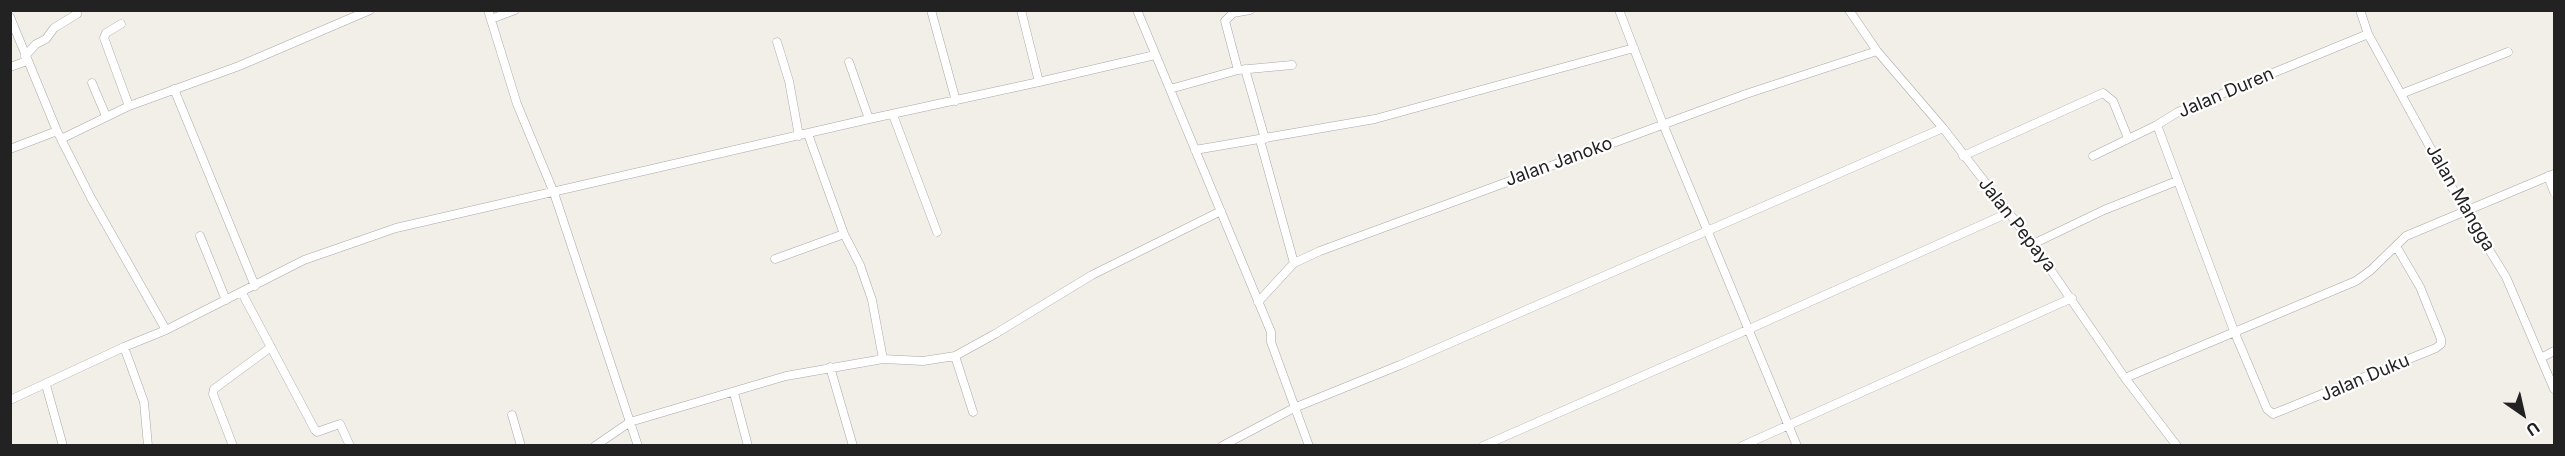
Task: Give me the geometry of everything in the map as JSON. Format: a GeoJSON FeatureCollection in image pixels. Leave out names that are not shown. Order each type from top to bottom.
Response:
{"type":"FeatureCollection","features":[{"type":"Feature","properties":{"kind":"street"},"geometry":{"type":"LineString","coordinates":[[10,67],[26,58],[36,44],[46,39],[54,28],[77,14],[76,10]]}},
{"type":"Feature","properties":{"kind":"street"},"geometry":{"type":"LineString","coordinates":[[62,139],[129,106],[239,66],[370,10]]}},
{"type":"Feature","properties":{"kind":"street"},"geometry":{"type":"LineString","coordinates":[[488,10],[517,104],[554,193],[638,446]]}},
{"type":"Feature","properties":{"kind":"street"},"geometry":{"type":"LineString","coordinates":[[491,20],[515,10]]}},
{"type":"Feature","properties":{"kind":"street"},"geometry":{"type":"LineString","coordinates":[[931,10],[956,101]]}},
{"type":"Feature","properties":{"kind":"street"},"geometry":{"type":"LineString","coordinates":[[1021,10],[1039,82]]}},
{"type":"Feature","properties":{"kind":"street"},"geometry":{"type":"LineString","coordinates":[[1137,10],[1270,332],[1271,342],[1309,446]]}},
{"type":"Feature","properties":{"kind":"street"},"geometry":{"type":"LineString","coordinates":[[1250,10],[1233,13],[1225,21],[1262,140],[1294,263]]}},
{"type":"Feature","properties":{"kind":"street"},"geometry":{"type":"LineString","coordinates":[[1619,10],[1747,330],[1797,446]]}},
{"type":"Feature","properties":{"kind":"street","name":"Jalan Pepaya"},"geometry":{"type":"LineString","coordinates":[[1849,10],[1876,51],[1943,128],[2033,244],[2125,378],[2177,446]]}},
{"type":"Feature","properties":{"kind":"street","name":"Jalan Mangga"},"geometry":{"type":"LineString","coordinates":[[2360,10],[2368,34],[2465,211],[2506,277],[2554,389]]}},
{"type":"Feature","properties":{"kind":"street"},"geometry":{"type":"LineString","coordinates":[[10,17],[13,35],[26,58],[57,131],[91,198],[166,330]]}},
{"type":"Feature","properties":{"kind":"street"},"geometry":{"type":"LineString","coordinates":[[121,24],[106,33],[104,38],[129,106]]}},
{"type":"Feature","properties":{"kind":"street","name":"Jalan Duren"},"geometry":{"type":"LineString","coordinates":[[2234,331],[2157,124],[2178,112],[2368,34]]}},
{"type":"Feature","properties":{"kind":"street"},"geometry":{"type":"LineString","coordinates":[[777,42],[803,135],[844,234],[860,264],[872,300],[883,358]]}},
{"type":"Feature","properties":{"kind":"street"},"geometry":{"type":"LineString","coordinates":[[1195,150],[1374,119],[1634,48]]}},
{"type":"Feature","properties":{"kind":"street","name":"Jalan Janoko"},"geometry":{"type":"LineString","coordinates":[[1258,302],[1294,263],[1320,251],[1663,124],[1876,51]]}},
{"type":"Feature","properties":{"kind":"street"},"geometry":{"type":"LineString","coordinates":[[2401,94],[2508,52]]}},
{"type":"Feature","properties":{"kind":"street"},"geometry":{"type":"LineString","coordinates":[[10,400],[166,330],[304,260],[396,228],[1155,55]]}},
{"type":"Feature","properties":{"kind":"street"},"geometry":{"type":"LineString","coordinates":[[849,63],[869,119]]}},
{"type":"Feature","properties":{"kind":"street"},"geometry":{"type":"LineString","coordinates":[[1170,89],[1241,70],[1292,65]]}},
{"type":"Feature","properties":{"kind":"street"},"geometry":{"type":"LineString","coordinates":[[92,83],[106,117]]}},
{"type":"Feature","properties":{"kind":"street"},"geometry":{"type":"LineString","coordinates":[[174,89],[255,286]]}},
{"type":"Feature","properties":{"kind":"street"},"geometry":{"type":"LineString","coordinates":[[1964,156],[2103,93],[2112,101],[2128,138]]}},
{"type":"Feature","properties":{"kind":"street"},"geometry":{"type":"LineString","coordinates":[[893,115],[937,232]]}},
{"type":"Feature","properties":{"kind":"street"},"geometry":{"type":"LineString","coordinates":[[2093,156],[2157,124]]}},
{"type":"Feature","properties":{"kind":"street"},"geometry":{"type":"LineString","coordinates":[[1222,446],[1294,408],[1400,365],[1943,128]]}},
{"type":"Feature","properties":{"kind":"street"},"geometry":{"type":"LineString","coordinates":[[10,149],[57,131]]}},
{"type":"Feature","properties":{"kind":"street"},"geometry":{"type":"LineString","coordinates":[[2125,378],[2364,277],[2396,246],[2418,230],[2551,175],[2554,192]]}},
{"type":"Feature","properties":{"kind":"street"},"geometry":{"type":"LineString","coordinates":[[2033,244],[2104,210],[2177,181]]}},
{"type":"Feature","properties":{"kind":"street"},"geometry":{"type":"LineString","coordinates":[[595,446],[630,422],[786,376],[883,358],[923,361],[955,356],[1092,275],[1221,211]]}},
{"type":"Feature","properties":{"kind":"street"},"geometry":{"type":"LineString","coordinates":[[1483,446],[2008,213]]}},
{"type":"Feature","properties":{"kind":"street"},"geometry":{"type":"LineString","coordinates":[[775,259],[844,234]]}},
{"type":"Feature","properties":{"kind":"street"},"geometry":{"type":"LineString","coordinates":[[200,236],[226,300]]}},
{"type":"Feature","properties":{"kind":"street","name":"Jalan Duku"},"geometry":{"type":"LineString","coordinates":[[2234,331],[2267,409],[2273,414],[2436,348],[2441,339],[2420,287],[2396,246]]}},
{"type":"Feature","properties":{"kind":"street"},"geometry":{"type":"LineString","coordinates":[[242,292],[315,430],[317,432],[340,424],[350,446]]}},
{"type":"Feature","properties":{"kind":"street"},"geometry":{"type":"LineString","coordinates":[[1742,446],[2072,298]]}},
{"type":"Feature","properties":{"kind":"street"},"geometry":{"type":"LineString","coordinates":[[233,446],[213,394],[214,390],[271,346]]}},
{"type":"Feature","properties":{"kind":"street"},"geometry":{"type":"LineString","coordinates":[[124,347],[144,402],[148,446]]}},
{"type":"Feature","properties":{"kind":"street"},"geometry":{"type":"LineString","coordinates":[[2541,358],[2554,351]]}},
{"type":"Feature","properties":{"kind":"street"},"geometry":{"type":"LineString","coordinates":[[955,356],[973,412]]}},
{"type":"Feature","properties":{"kind":"street"},"geometry":{"type":"LineString","coordinates":[[830,367],[854,446]]}},
{"type":"Feature","properties":{"kind":"street"},"geometry":{"type":"LineString","coordinates":[[46,385],[63,446]]}},
{"type":"Feature","properties":{"kind":"street"},"geometry":{"type":"LineString","coordinates":[[734,393],[748,446]]}},
{"type":"Feature","properties":{"kind":"street"},"geometry":{"type":"LineString","coordinates":[[512,415],[521,446]]}}]}
